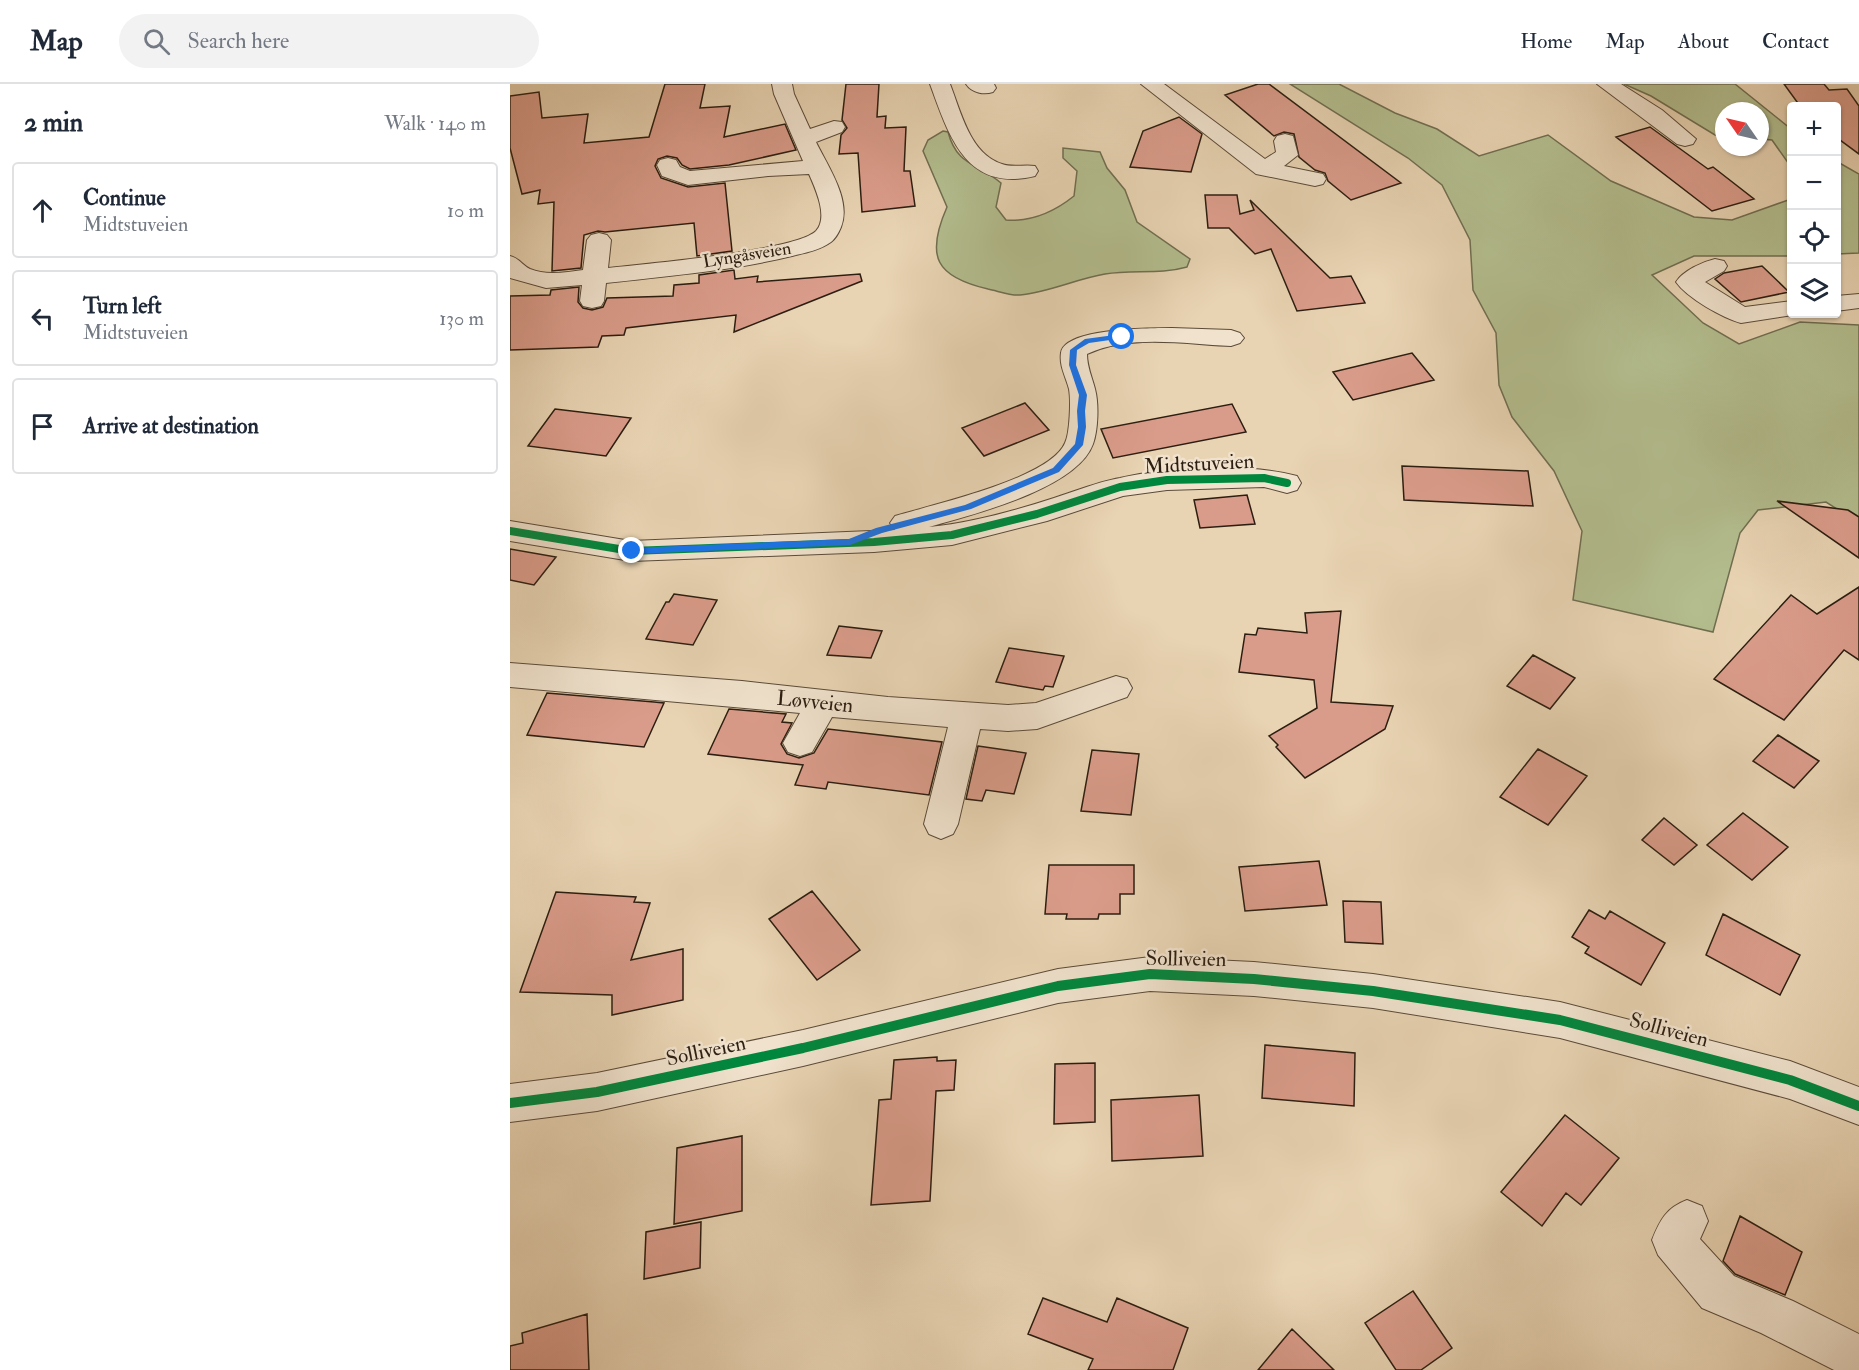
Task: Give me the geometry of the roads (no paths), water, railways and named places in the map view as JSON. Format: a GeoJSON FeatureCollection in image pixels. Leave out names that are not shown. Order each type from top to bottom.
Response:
{"type":"FeatureCollection","features":[{"type":"Feature","properties":{"kind":"street","name":"Lyngåsveien"},"geometry":{"type":"LineString","coordinates":[[513,275],[543,292],[596,277],[679,273],[805,246],[823,247],[830,228],[842,214],[816,167],[784,94],[782,84]]}},
{"type":"Feature","properties":{"kind":"street"},"geometry":{"type":"LineString","coordinates":[[940,84],[956,129],[965,146],[979,161],[1000,171],[1027,171]]}},
{"type":"Feature","properties":{"kind":"street"},"geometry":{"type":"LineString","coordinates":[[1151,84],[1210,128],[1265,178],[1315,178]]}},
{"type":"Feature","properties":{"kind":"street"},"geometry":{"type":"LineString","coordinates":[[1607,84],[1654,115],[1685,140]]}},
{"type":"Feature","properties":{"kind":"street"},"geometry":{"type":"LineString","coordinates":[[804,139],[834,127]]}},
{"type":"Feature","properties":{"kind":"street"},"geometry":{"type":"LineString","coordinates":[[1188,142],[1210,128]]}},
{"type":"Feature","properties":{"kind":"street"},"geometry":{"type":"LineString","coordinates":[[1265,178],[1287,155],[1284,141]]}},
{"type":"Feature","properties":{"kind":"street"},"geometry":{"type":"LineString","coordinates":[[668,165],[670,171],[688,178],[768,169],[816,167]]}},
{"type":"Feature","properties":{"kind":"street"},"geometry":{"type":"LineString","coordinates":[[592,301],[598,240]]}},
{"type":"Feature","properties":{"kind":"street"},"geometry":{"type":"LineString","coordinates":[[1715,266],[1688,282],[1741,315],[1787,309]]}},
{"type":"Feature","properties":{"kind":"street"},"geometry":{"type":"LineString","coordinates":[[1841,304],[1859,302]]}},
{"type":"Feature","properties":{"kind":"street","name":"Midtstuveien"},"geometry":{"type":"LineString","coordinates":[[850,542],[870,533],[968,507],[1056,470],[1079,445],[1083,395],[1072,365],[1074,350],[1087,341],[1122,337],[1231,338]]}},
{"type":"Feature","properties":{"kind":"street","name":"Midtstuveien"},"geometry":{"type":"LineString","coordinates":[[510,531],[632,551],[850,542],[952,535],[1037,514],[1086,496],[1120,487],[1167,480],[1264,478],[1287,483]]}},
{"type":"Feature","properties":{"kind":"street","name":"Løvveien"},"geometry":{"type":"LineString","coordinates":[[510,675],[823,703],[868,721],[967,715],[1008,718],[1037,716],[1116,688]]}},
{"type":"Feature","properties":{"kind":"street"},"geometry":{"type":"LineString","coordinates":[[800,743],[823,703]]}},
{"type":"Feature","properties":{"kind":"street"},"geometry":{"type":"LineString","coordinates":[[941,824],[967,715]]}},
{"type":"Feature","properties":{"kind":"street","name":"Solliveien"},"geometry":{"type":"LineString","coordinates":[[510,1103],[597,1092],[803,1048],[1058,986],[1150,974],[1254,979],[1373,991],[1560,1020],[1790,1080],[1859,1106]]}},
{"type":"Feature","properties":{"kind":"street"},"geometry":{"type":"LineString","coordinates":[[1687,1221],[1673,1240],[1718,1292],[1839,1347],[1859,1360]]}}]}
